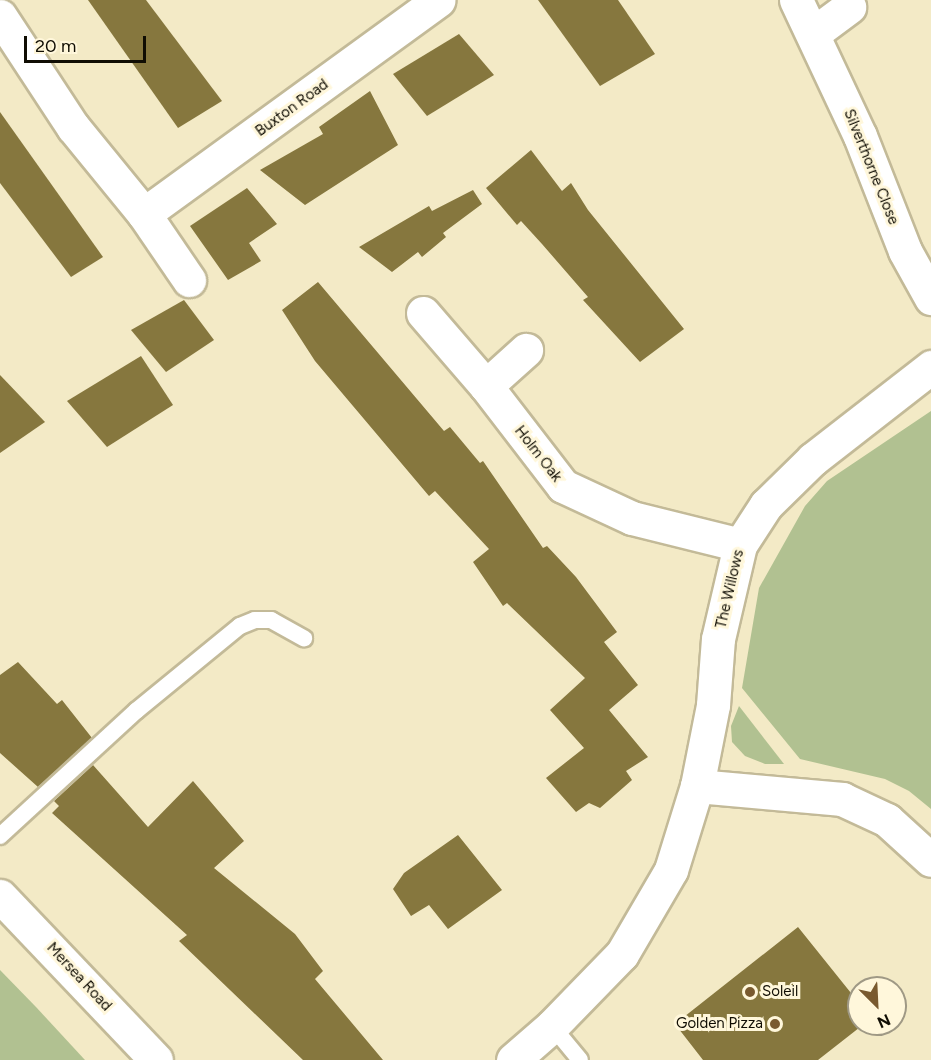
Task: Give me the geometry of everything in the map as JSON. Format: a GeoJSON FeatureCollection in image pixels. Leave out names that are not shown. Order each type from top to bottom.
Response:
{"type":"FeatureCollection","features":[{"type":"Feature","properties":{"kind":"street","name":"Buxton Road"},"geometry":{"type":"LineString","coordinates":[[144,214],[440,0]]}},
{"type":"Feature","properties":{"kind":"street","name":"Silverthorne Close"},"geometry":{"type":"LineString","coordinates":[[796,0],[814,33],[905,251],[931,298]]}},
{"type":"Feature","properties":{"kind":"street"},"geometry":{"type":"LineString","coordinates":[[814,33],[849,7]]}},
{"type":"Feature","properties":{"kind":"street"},"geometry":{"type":"LineString","coordinates":[[0,16],[73,127],[144,214],[189,280]]}},
{"type":"Feature","properties":{"kind":"street","name":"Holm Oak"},"geometry":{"type":"LineString","coordinates":[[423,313],[486,386],[563,486],[632,518],[740,545]]}},
{"type":"Feature","properties":{"kind":"street"},"geometry":{"type":"LineString","coordinates":[[486,386],[526,350]]}},
{"type":"Feature","properties":{"kind":"street","name":"The Willows"},"geometry":{"type":"LineString","coordinates":[[513,1060],[552,1026],[622,954],[671,870],[697,786],[713,705],[718,639],[740,545],[766,505],[813,459],[931,367]]}},
{"type":"Feature","properties":{"kind":"street"},"geometry":{"type":"LineString","coordinates":[[697,786],[842,799],[887,820],[931,861]]}},
{"type":"Feature","properties":{"kind":"street","name":"Mersea Road"},"geometry":{"type":"LineString","coordinates":[[0,896],[156,1060]]}},
{"type":"Feature","properties":{"kind":"lane"},"geometry":{"type":"LineString","coordinates":[[0,836],[136,711],[240,626],[255,620],[271,620],[304,638]]}},
{"type":"Feature","properties":{"kind":"lane"},"geometry":{"type":"LineString","coordinates":[[552,1026],[580,1060]]}},
{"type":"Feature","properties":{"kind":"green space"},"geometry":{"type":"Polygon","coordinates":[[[931,411],[931,809],[909,791],[885,779],[800,759],[742,688],[759,588],[805,506],[827,481],[931,411]]]}},
{"type":"Feature","properties":{"kind":"green space"},"geometry":{"type":"Polygon","coordinates":[[[739,706],[784,764],[765,764],[745,756],[732,742],[731,726],[739,706]]]}},
{"type":"Feature","properties":{"kind":"green space"},"geometry":{"type":"Polygon","coordinates":[[[0,970],[36,1007],[85,1060],[0,1060],[0,970]]]}},
{"type":"Feature","properties":{"kind":"building"},"geometry":{"type":"Polygon","coordinates":[[[88,0],[146,0],[222,101],[178,128],[88,0]]]}},
{"type":"Feature","properties":{"kind":"building"},"geometry":{"type":"Polygon","coordinates":[[[538,0],[618,0],[655,54],[600,86],[538,0]]]}},
{"type":"Feature","properties":{"kind":"building"},"geometry":{"type":"Polygon","coordinates":[[[459,34],[494,75],[427,116],[393,74],[459,34]]]}},
{"type":"Feature","properties":{"kind":"building"},"geometry":{"type":"Polygon","coordinates":[[[370,91],[398,145],[305,205],[260,170],[323,134],[319,127],[370,91]]]}},
{"type":"Feature","properties":{"kind":"building"},"geometry":{"type":"Polygon","coordinates":[[[0,112],[103,257],[71,277],[0,183],[0,112]]]}},
{"type":"Feature","properties":{"kind":"building"},"geometry":{"type":"Polygon","coordinates":[[[531,150],[562,191],[571,183],[588,210],[684,329],[640,362],[583,300],[588,297],[542,244],[521,221],[517,225],[486,188],[531,150]]]}},
{"type":"Feature","properties":{"kind":"building"},"geometry":{"type":"Polygon","coordinates":[[[247,188],[277,224],[249,243],[261,261],[228,280],[190,226],[247,188]]]}},
{"type":"Feature","properties":{"kind":"building"},"geometry":{"type":"Polygon","coordinates":[[[473,190],[482,204],[443,233],[446,237],[422,257],[418,252],[392,272],[359,247],[429,206],[432,211],[473,190]]]}},
{"type":"Feature","properties":{"kind":"building"},"geometry":{"type":"Polygon","coordinates":[[[318,282],[444,431],[450,427],[480,463],[483,461],[543,548],[547,546],[576,577],[617,632],[604,642],[638,685],[609,710],[648,757],[626,771],[632,780],[600,808],[589,803],[576,812],[546,778],[584,748],[550,710],[585,678],[507,603],[503,606],[473,562],[489,549],[435,491],[429,496],[315,361],[282,310],[318,282]]]}},
{"type":"Feature","properties":{"kind":"building"},"geometry":{"type":"Polygon","coordinates":[[[184,300],[214,340],[166,372],[131,330],[184,300]]]}},
{"type":"Feature","properties":{"kind":"building"},"geometry":{"type":"Polygon","coordinates":[[[141,356],[173,405],[107,447],[67,401],[141,356]]]}},
{"type":"Feature","properties":{"kind":"building"},"geometry":{"type":"Polygon","coordinates":[[[0,375],[45,422],[0,453],[0,375]]]}},
{"type":"Feature","properties":{"kind":"building"},"geometry":{"type":"Polygon","coordinates":[[[18,662],[57,704],[62,700],[92,738],[38,787],[0,753],[0,675],[18,662]]]}},
{"type":"Feature","properties":{"kind":"building"},"geometry":{"type":"Polygon","coordinates":[[[93,765],[148,827],[193,781],[244,841],[214,868],[295,934],[323,971],[315,979],[383,1060],[303,1060],[179,941],[187,935],[52,813],[59,806],[54,801],[93,765]]]}},
{"type":"Feature","properties":{"kind":"building"},"geometry":{"type":"Polygon","coordinates":[[[458,835],[502,890],[448,929],[429,905],[411,916],[393,889],[404,873],[458,835]]]}},
{"type":"Feature","properties":{"kind":"building"},"geometry":{"type":"Polygon","coordinates":[[[798,927],[847,988],[849,1036],[818,1060],[703,1060],[675,1024],[798,927]]]}},
{"type":"Feature","properties":{"kind":"place","name":"Soleil"},"geometry":{"type":"Point","coordinates":[750,992]}},
{"type":"Feature","properties":{"kind":"place","name":"Golden Pizza"},"geometry":{"type":"Point","coordinates":[775,1024]}}]}
